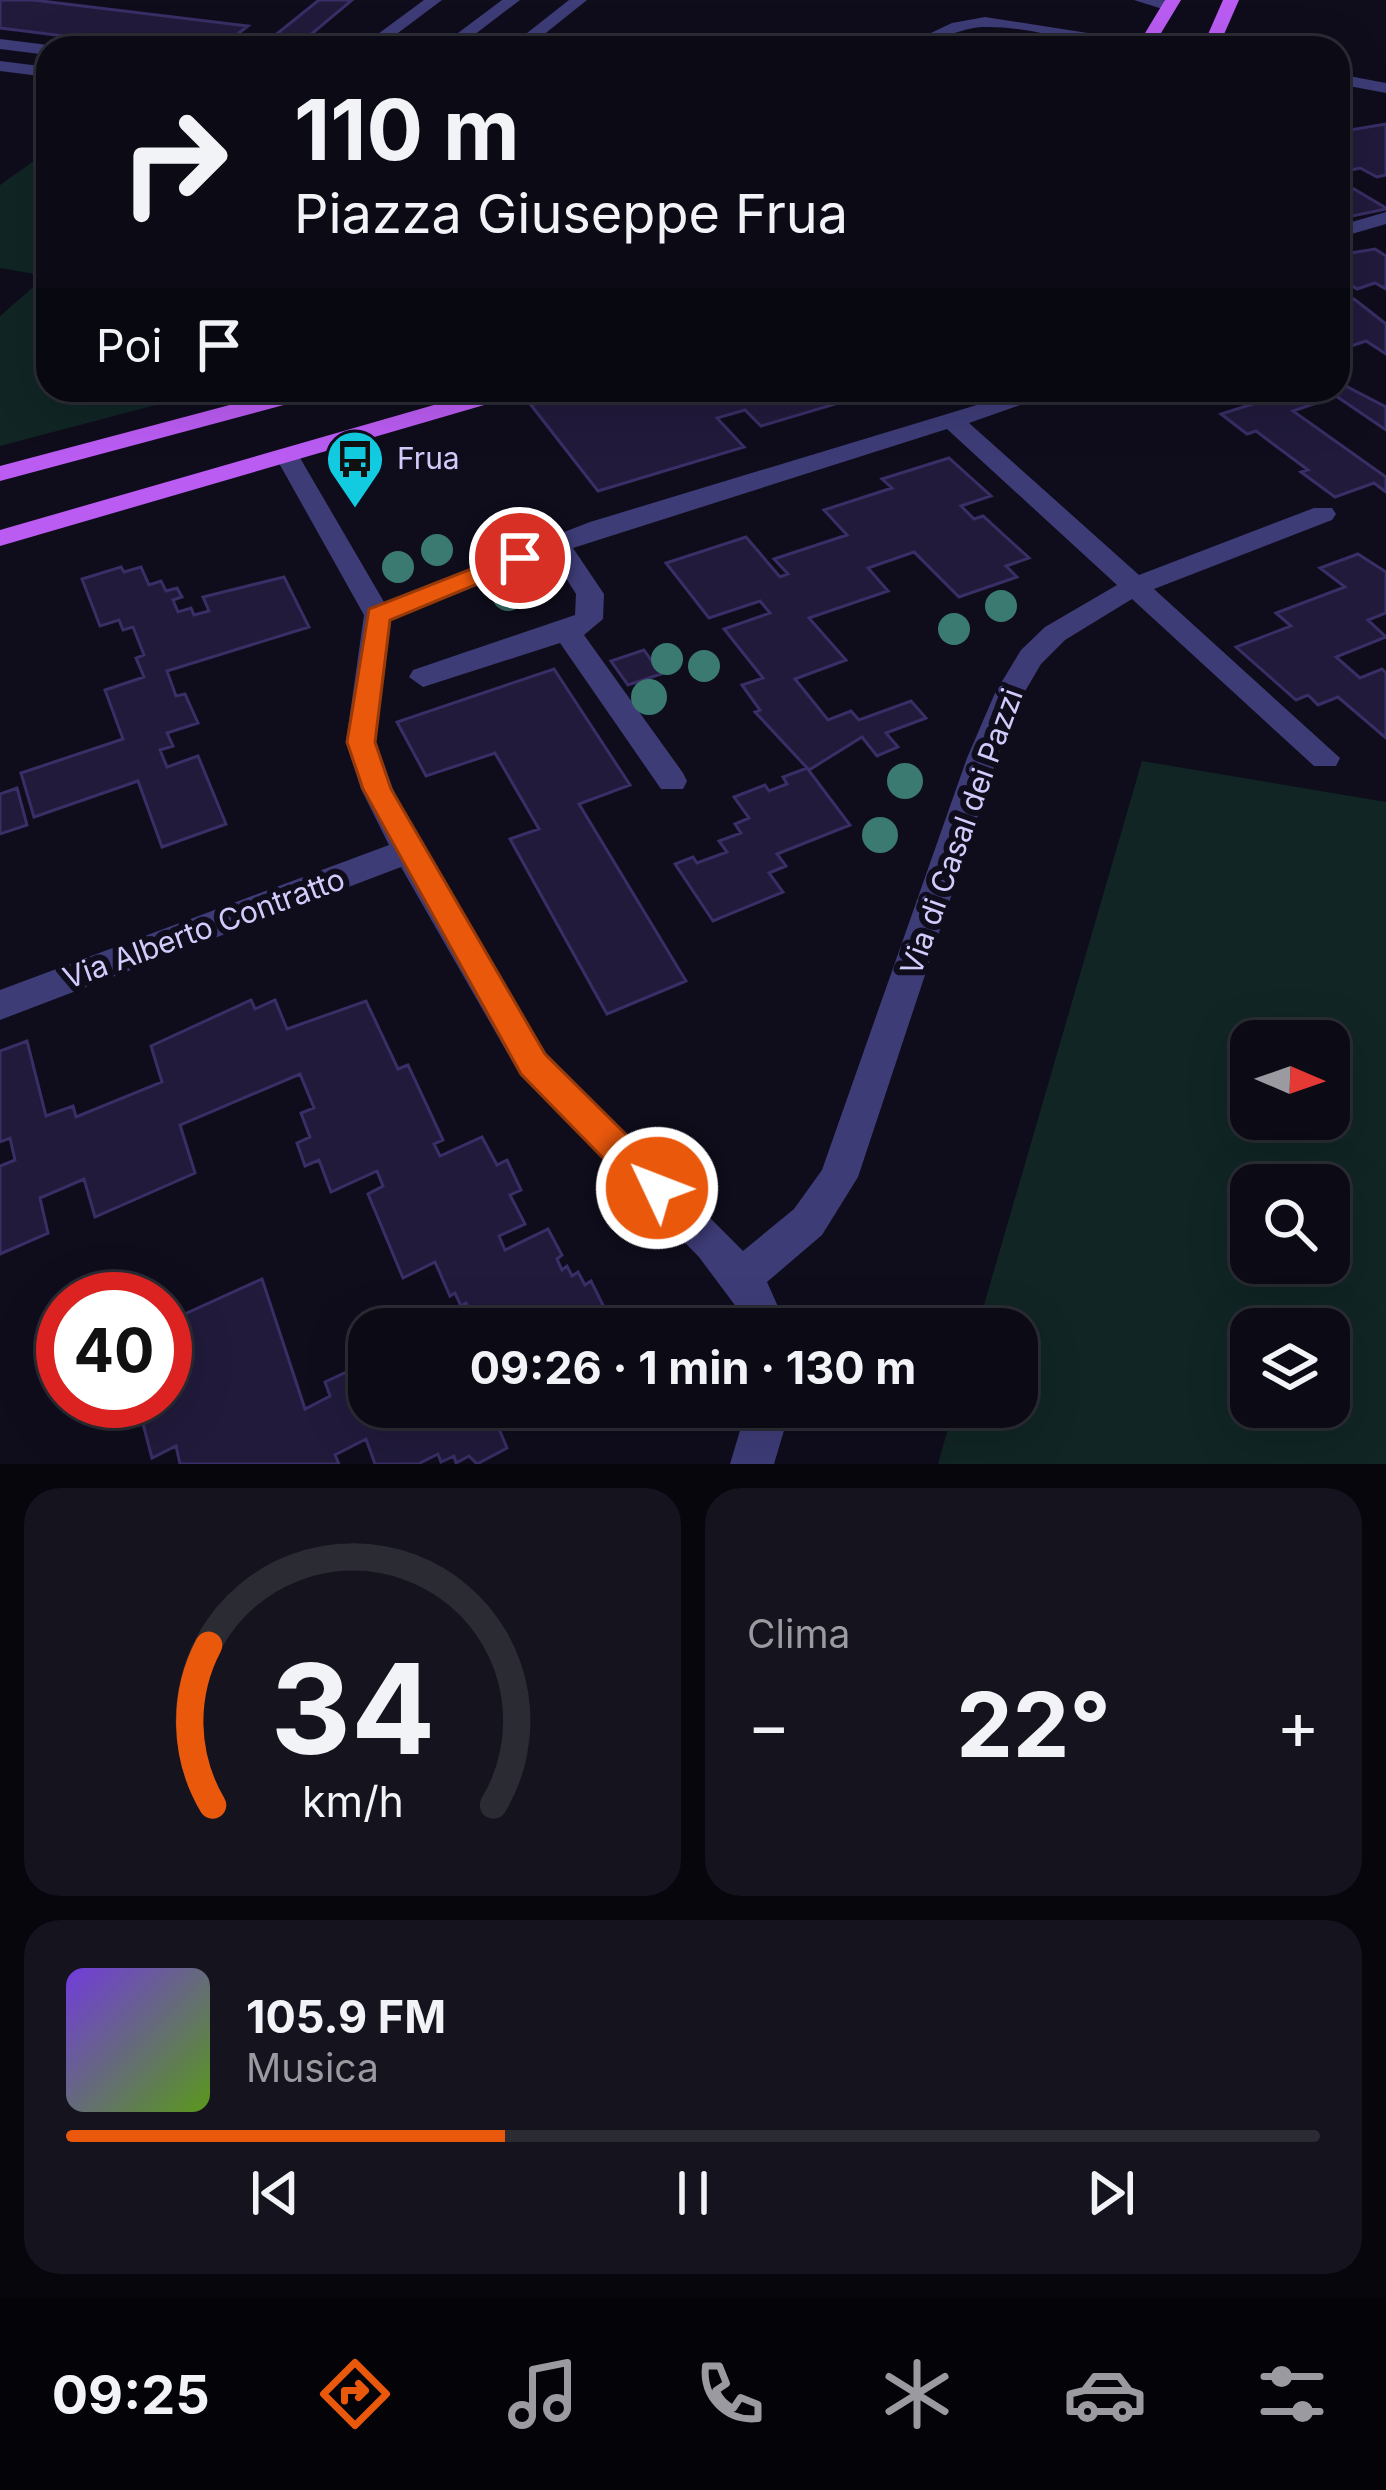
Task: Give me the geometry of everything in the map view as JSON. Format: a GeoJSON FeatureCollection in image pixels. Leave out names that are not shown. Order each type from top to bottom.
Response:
{"type":"FeatureCollection","features":[{"type":"Feature","properties":{"kind":"main road"},"geometry":{"type":"LineString","coordinates":[[1215,36],[1231,0]]}},
{"type":"Feature","properties":{"kind":"main road"},"geometry":{"type":"LineString","coordinates":[[1151,36],[1171,3]]}},
{"type":"Feature","properties":{"kind":"main road"},"geometry":{"type":"LineString","coordinates":[[0,474],[268,402]]}},
{"type":"Feature","properties":{"kind":"main road"},"geometry":{"type":"LineString","coordinates":[[0,538],[470,402]]}},
{"type":"Feature","properties":{"kind":"street"},"geometry":{"type":"LineString","coordinates":[[384,36],[434,0]]}},
{"type":"Feature","properties":{"kind":"street"},"geometry":{"type":"LineString","coordinates":[[462,36],[512,0]]}},
{"type":"Feature","properties":{"kind":"street"},"geometry":{"type":"LineString","coordinates":[[532,36],[579,0]]}},
{"type":"Feature","properties":{"kind":"street"},"geometry":{"type":"LineString","coordinates":[[1142,0],[1171,3]]}},
{"type":"Feature","properties":{"kind":"street"},"geometry":{"type":"LineString","coordinates":[[935,36],[985,22],[1071,36]]}},
{"type":"Feature","properties":{"kind":"street"},"geometry":{"type":"LineString","coordinates":[[0,44],[36,48]]}},
{"type":"Feature","properties":{"kind":"street"},"geometry":{"type":"LineString","coordinates":[[0,65],[36,70]]}},
{"type":"Feature","properties":{"kind":"street"},"geometry":{"type":"LineString","coordinates":[[1350,82],[1386,88]]}},
{"type":"Feature","properties":{"kind":"street"},"geometry":{"type":"LineString","coordinates":[[1350,228],[1386,218]]}},
{"type":"Feature","properties":{"kind":"street"},"geometry":{"type":"LineString","coordinates":[[378,615],[557,542],[1007,402]]}},
{"type":"Feature","properties":{"kind":"street"},"geometry":{"type":"LineString","coordinates":[[949,418],[1325,758]]}},
{"type":"Feature","properties":{"kind":"street"},"geometry":{"type":"LineString","coordinates":[[287,455],[378,615],[361,742],[377,789],[408,851],[533,1064],[687,1216],[740,1277],[756,1308]]}},
{"type":"Feature","properties":{"kind":"street","name":"Via di Casal dei Pazzi"},"geometry":{"type":"LineString","coordinates":[[740,1277],[794,1240],[820,1212],[839,1178],[982,758],[1018,676],[1059,631],[1136,588],[1323,514]]}},
{"type":"Feature","properties":{"kind":"street"},"geometry":{"type":"LineString","coordinates":[[423,677],[566,632],[589,619],[592,602],[586,585],[557,542]]}},
{"type":"Feature","properties":{"kind":"street"},"geometry":{"type":"LineString","coordinates":[[566,632],[672,781]]}},
{"type":"Feature","properties":{"kind":"street","name":"Via Alberto Contratto"},"geometry":{"type":"LineString","coordinates":[[0,1005],[408,851]]}},
{"type":"Feature","properties":{"kind":"street"},"geometry":{"type":"LineString","coordinates":[[752,1464],[763,1428]]}},
{"type":"Feature","properties":{"kind":"green space"},"geometry":{"type":"Polygon","coordinates":[[[36,160],[36,274],[0,268],[0,185],[36,160]]]}},
{"type":"Feature","properties":{"kind":"green space"},"geometry":{"type":"Polygon","coordinates":[[[36,285],[36,402],[167,402],[0,446],[0,316],[36,285]]]}},
{"type":"Feature","properties":{"kind":"green space"},"geometry":{"type":"Polygon","coordinates":[[[1142,761],[1386,802],[1386,1464],[938,1464],[948,1428],[1038,1428],[1038,1308],[983,1308],[1142,761]]]}},
{"type":"Feature","properties":{"kind":"building"},"geometry":{"type":"Polygon","coordinates":[[[0,0],[248,26],[235,36],[64,36],[0,28],[0,0]]]}},
{"type":"Feature","properties":{"kind":"building"},"geometry":{"type":"Polygon","coordinates":[[[319,0],[352,0],[309,36],[274,36],[319,0]]]}},
{"type":"Feature","properties":{"kind":"building"},"geometry":{"type":"Polygon","coordinates":[[[1386,124],[1386,175],[1350,170],[1350,130],[1386,124]]]}},
{"type":"Feature","properties":{"kind":"building"},"geometry":{"type":"Polygon","coordinates":[[[1354,189],[1386,209],[1350,216],[1350,190],[1354,189]]]}},
{"type":"Feature","properties":{"kind":"building"},"geometry":{"type":"Polygon","coordinates":[[[1375,249],[1386,256],[1386,289],[1375,283],[1357,289],[1350,284],[1350,253],[1375,249]]]}},
{"type":"Feature","properties":{"kind":"building"},"geometry":{"type":"Polygon","coordinates":[[[1350,300],[1386,324],[1386,354],[1366,341],[1350,346],[1350,300]]]}},
{"type":"Feature","properties":{"kind":"building"},"geometry":{"type":"Polygon","coordinates":[[[1350,388],[1386,407],[1386,430],[1345,402],[1350,402],[1350,388]]]}},
{"type":"Feature","properties":{"kind":"building"},"geometry":{"type":"Polygon","coordinates":[[[842,402],[761,426],[745,410],[717,418],[744,447],[598,491],[531,405],[842,402]]]}},
{"type":"Feature","properties":{"kind":"building"},"geometry":{"type":"Polygon","coordinates":[[[1259,402],[1319,402],[1293,411],[1386,477],[1386,492],[1374,483],[1335,497],[1256,431],[1247,434],[1221,414],[1259,402]]]}},
{"type":"Feature","properties":{"kind":"building"},"geometry":{"type":"Polygon","coordinates":[[[949,458],[991,496],[961,506],[974,519],[983,516],[1029,558],[1006,566],[1017,577],[959,597],[914,552],[868,568],[888,591],[809,618],[846,660],[795,679],[828,720],[851,711],[859,720],[911,701],[926,718],[886,733],[898,747],[877,756],[862,737],[809,770],[755,712],[760,710],[742,685],[763,678],[724,629],[770,613],[760,601],[709,618],[666,563],[746,537],[780,577],[788,574],[774,559],[847,535],[824,510],[892,488],[882,479],[949,458]]]}},
{"type":"Feature","properties":{"kind":"building"},"geometry":{"type":"Polygon","coordinates":[[[1358,554],[1386,572],[1386,613],[1368,620],[1386,637],[1336,657],[1360,678],[1382,669],[1386,673],[1386,738],[1338,697],[1318,705],[1308,695],[1296,700],[1236,647],[1291,626],[1276,613],[1345,587],[1320,568],[1358,554]]]}},
{"type":"Feature","properties":{"kind":"building"},"geometry":{"type":"Polygon","coordinates":[[[121,567],[124,572],[141,567],[149,585],[161,581],[166,591],[177,588],[182,597],[173,600],[178,612],[191,608],[194,615],[209,611],[203,597],[284,577],[309,627],[167,671],[176,696],[185,694],[198,723],[167,733],[173,746],[160,750],[167,767],[198,756],[226,824],[162,847],[138,781],[34,817],[21,773],[123,739],[105,690],[144,677],[136,658],[144,655],[133,627],[123,630],[119,620],[100,626],[82,579],[121,567]]]}},
{"type":"Feature","properties":{"kind":"building"},"geometry":{"type":"Polygon","coordinates":[[[644,650],[661,674],[628,685],[611,661],[644,650]]]}},
{"type":"Feature","properties":{"kind":"building"},"geometry":{"type":"Polygon","coordinates":[[[554,669],[630,785],[579,804],[686,981],[607,1014],[510,839],[539,829],[495,753],[426,776],[397,722],[554,669]]]}},
{"type":"Feature","properties":{"kind":"building"},"geometry":{"type":"Polygon","coordinates":[[[807,768],[850,825],[777,854],[786,866],[769,873],[783,892],[713,921],[675,864],[693,857],[697,863],[727,852],[719,841],[741,833],[735,824],[749,818],[734,797],[765,785],[769,791],[787,784],[783,777],[807,768]]]}},
{"type":"Feature","properties":{"kind":"building"},"geometry":{"type":"Polygon","coordinates":[[[17,788],[27,825],[0,834],[0,794],[17,788]]]}},
{"type":"Feature","properties":{"kind":"building"},"geometry":{"type":"Polygon","coordinates":[[[251,1000],[255,1009],[275,1000],[287,1029],[366,1001],[398,1069],[408,1065],[443,1140],[434,1144],[440,1156],[482,1137],[497,1165],[507,1160],[521,1190],[510,1195],[525,1224],[499,1236],[505,1250],[548,1229],[562,1255],[557,1259],[562,1270],[567,1266],[572,1276],[578,1272],[585,1285],[591,1281],[604,1308],[468,1308],[466,1303],[461,1306],[455,1293],[450,1296],[435,1262],[403,1278],[368,1194],[383,1186],[377,1171],[331,1192],[319,1160],[305,1166],[297,1143],[310,1137],[301,1113],[314,1108],[300,1074],[180,1125],[195,1173],[95,1217],[84,1179],[40,1198],[48,1233],[0,1254],[0,1166],[15,1160],[10,1138],[0,1142],[0,1051],[27,1041],[46,1116],[73,1106],[76,1117],[162,1082],[151,1046],[251,1000]]]}},
{"type":"Feature","properties":{"kind":"building"},"geometry":{"type":"Polygon","coordinates":[[[262,1279],[305,1409],[330,1396],[325,1382],[348,1371],[348,1428],[499,1428],[507,1448],[477,1464],[469,1456],[456,1463],[454,1456],[441,1462],[438,1454],[418,1464],[375,1464],[366,1439],[335,1455],[339,1464],[180,1464],[176,1446],[152,1458],[144,1428],[192,1428],[192,1311],[262,1279]]]}},
{"type":"Feature","properties":{"kind":"place","name":"Frua"},"geometry":{"type":"Point","coordinates":[355,510]}},
{"type":"Feature","properties":{"kind":"route"},"geometry":{"type":"LineString","coordinates":[[520,558],[378,615],[361,742],[377,789],[408,851],[533,1064],[657,1188]]}}]}
